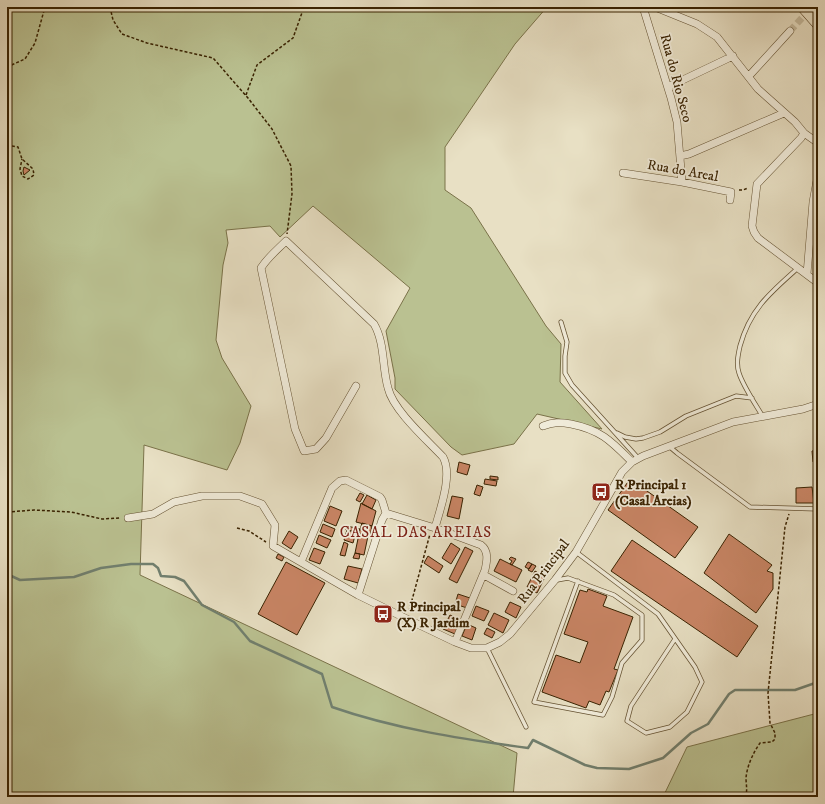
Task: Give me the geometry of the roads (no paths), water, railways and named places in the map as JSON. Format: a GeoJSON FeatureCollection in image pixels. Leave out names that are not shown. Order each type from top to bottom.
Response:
{"type":"FeatureCollection","features":[{"type":"Feature","properties":{"kind":"main road"},"geometry":{"type":"LineString","coordinates":[[803,7],[818,24]]}},
{"type":"Feature","properties":{"kind":"street","name":"Rua do Rio Seco"},"geometry":{"type":"LineString","coordinates":[[643,7],[668,87],[677,122],[682,182]]}},
{"type":"Feature","properties":{"kind":"street"},"geometry":{"type":"LineString","coordinates":[[655,7],[697,24],[717,37],[758,89],[795,122],[804,133],[818,143]]}},
{"type":"Feature","properties":{"kind":"street"},"geometry":{"type":"LineString","coordinates":[[749,76],[790,30]]}},
{"type":"Feature","properties":{"kind":"street"},"geometry":{"type":"LineString","coordinates":[[668,87],[733,56]]}},
{"type":"Feature","properties":{"kind":"street"},"geometry":{"type":"LineString","coordinates":[[680,156],[690,154],[784,113]]}},
{"type":"Feature","properties":{"kind":"street"},"geometry":{"type":"LineString","coordinates":[[804,133],[757,184],[752,226],[758,238],[818,283]]}},
{"type":"Feature","properties":{"kind":"street","name":"Rua do Areal"},"geometry":{"type":"LineString","coordinates":[[623,173],[682,182],[731,192],[730,200]]}},
{"type":"Feature","properties":{"kind":"street"},"geometry":{"type":"LineString","coordinates":[[806,274],[813,202],[818,175]]}},
{"type":"Feature","properties":{"kind":"street"},"geometry":{"type":"LineString","coordinates":[[356,386],[326,438],[316,449],[304,451],[295,429],[261,268],[267,258],[275,253],[286,241],[374,324],[380,339],[387,387],[390,395],[401,411],[446,462],[448,477],[435,528]]}},
{"type":"Feature","properties":{"kind":"street","name":"Rua Principal"},"geometry":{"type":"LineString","coordinates":[[487,648],[500,642],[510,634],[556,580],[576,552],[622,472],[635,460],[733,422],[803,409],[818,404]]}},
{"type":"Feature","properties":{"kind":"street"},"geometry":{"type":"LineString","coordinates":[[544,426],[552,422],[560,422],[594,430],[614,443],[635,460]]}},
{"type":"Feature","properties":{"kind":"street"},"geometry":{"type":"LineString","coordinates":[[301,562],[332,488],[340,481],[349,480],[380,497],[386,513],[382,520],[358,595]]}},
{"type":"Feature","properties":{"kind":"street"},"geometry":{"type":"LineString","coordinates":[[128,518],[153,514],[174,502],[202,496],[240,496],[262,504],[275,525],[273,546],[358,595],[455,642],[471,648],[487,648]]}},
{"type":"Feature","properties":{"kind":"street"},"geometry":{"type":"LineString","coordinates":[[386,513],[435,528],[483,546],[486,552],[487,560],[484,575],[455,642]]}},
{"type":"Feature","properties":{"kind":"street"},"geometry":{"type":"LineString","coordinates":[[484,575],[513,590]]}},
{"type":"Feature","properties":{"kind":"lane"},"geometry":{"type":"LineString","coordinates":[[763,417],[739,373],[737,357],[744,330],[752,315],[772,291],[798,268]]}},
{"type":"Feature","properties":{"kind":"lane"},"geometry":{"type":"LineString","coordinates":[[561,322],[567,342],[565,373],[572,385],[615,432],[635,460]]}},
{"type":"Feature","properties":{"kind":"lane"},"geometry":{"type":"LineString","coordinates":[[615,432],[625,437],[636,439],[643,438],[660,432],[686,416],[736,396],[752,398]]}},
{"type":"Feature","properties":{"kind":"lane"},"geometry":{"type":"LineString","coordinates":[[670,446],[677,453],[750,507],[818,509]]}},
{"type":"Feature","properties":{"kind":"lane"},"geometry":{"type":"LineString","coordinates":[[576,552],[658,614],[675,638],[695,667],[702,682],[687,712],[670,727],[646,733],[627,721],[631,706],[675,638]]}},
{"type":"Feature","properties":{"kind":"lane"},"geometry":{"type":"LineString","coordinates":[[556,580],[568,578],[578,581],[614,595],[642,615],[642,640],[622,663],[612,697],[603,715],[534,702],[578,581]]}},
{"type":"Feature","properties":{"kind":"lane"},"geometry":{"type":"LineString","coordinates":[[487,648],[526,726]]}},
{"type":"Feature","properties":{"kind":"waterway"},"geometry":{"type":"LineString","coordinates":[[7,574],[20,580],[74,577],[101,568],[131,564],[153,564],[158,568],[161,576],[175,577],[184,581],[202,605],[234,622],[250,641],[322,674],[332,707],[356,715],[404,727],[478,741],[528,748],[533,740],[585,765],[597,768],[629,769],[663,758],[691,733],[708,724],[729,694],[735,690],[795,690],[818,682]]}},
{"type":"Feature","properties":{"kind":"tunnel"},"geometry":{"type":"LineString","coordinates":[[790,31],[812,7]]}},
{"type":"Feature","properties":{"kind":"place","name":"R Principal 1 (Casal Areias)"},"geometry":{"type":"Point","coordinates":[601,492]}},
{"type":"Feature","properties":{"kind":"place","name":"R Principal (X) R Jardim"},"geometry":{"type":"Point","coordinates":[383,614]}},
{"type":"Feature","properties":{"kind":"district","name":"CASAL DAS AREIAS"},"geometry":{"type":"Point","coordinates":[416,532]}}]}
